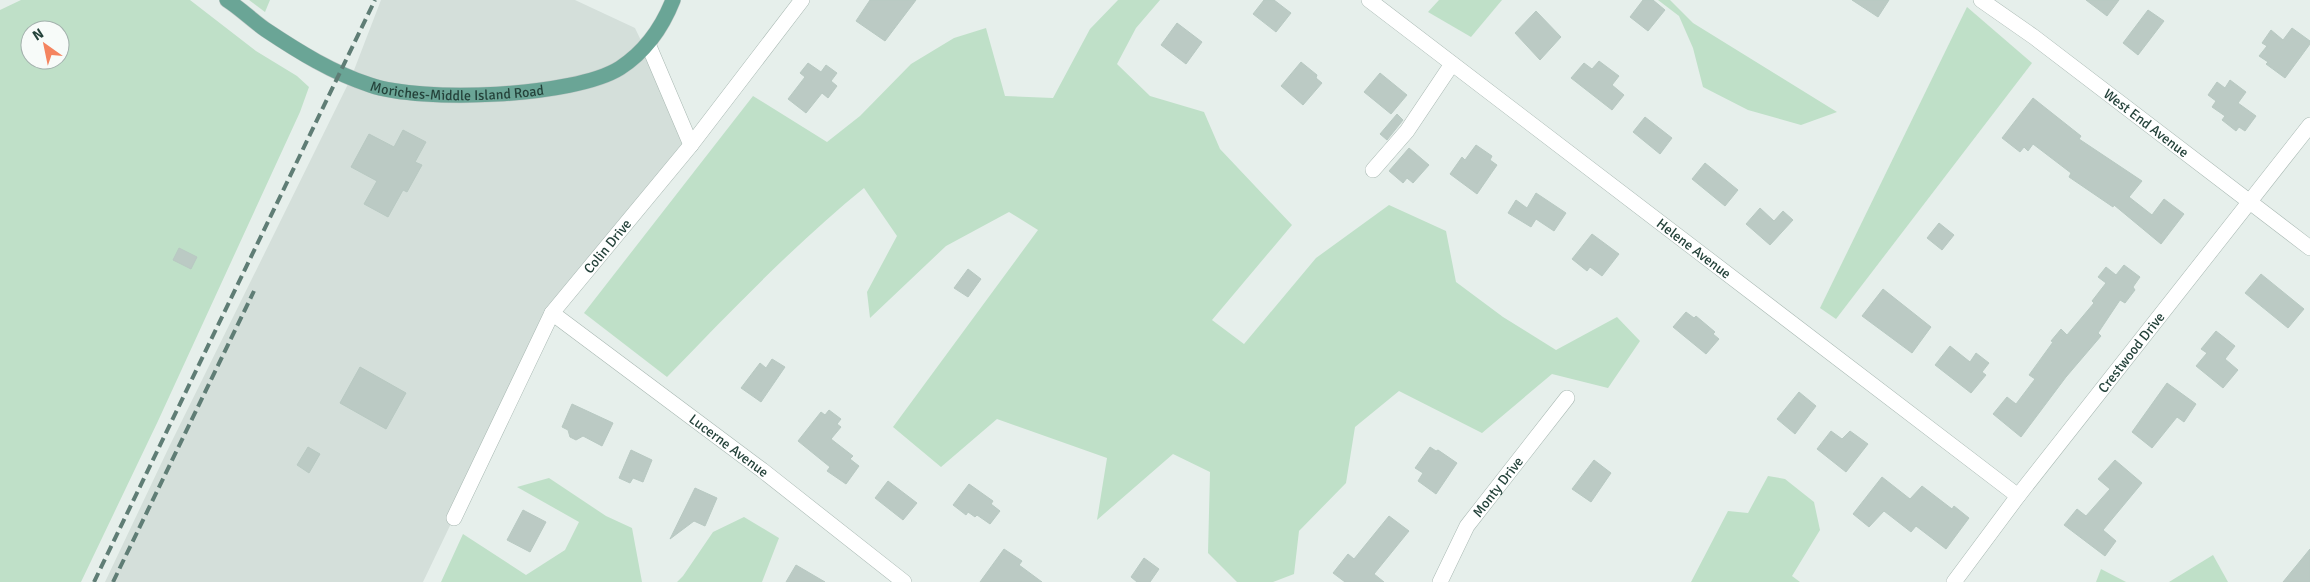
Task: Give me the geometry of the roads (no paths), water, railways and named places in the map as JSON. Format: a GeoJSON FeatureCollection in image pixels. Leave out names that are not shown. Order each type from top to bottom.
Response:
{"type":"FeatureCollection","features":[{"type":"Feature","properties":{"kind":"main road","name":"Moriches-Middle Island Road"},"geometry":{"type":"LineString","coordinates":[[227,0],[266,30],[321,65],[372,86],[394,90],[460,94],[534,91],[567,87],[607,75],[631,60],[648,44],[662,23],[673,0]]}},
{"type":"Feature","properties":{"kind":"street","name":"Colin Drive"},"geometry":{"type":"LineString","coordinates":[[454,518],[552,313],[691,145],[802,0]]}},
{"type":"Feature","properties":{"kind":"street","name":"Helene Avenue"},"geometry":{"type":"LineString","coordinates":[[1369,0],[2018,496]]}},
{"type":"Feature","properties":{"kind":"street","name":"West End Avenue"},"geometry":{"type":"LineString","coordinates":[[1981,0],[2034,37],[2310,248]]}},
{"type":"Feature","properties":{"kind":"street"},"geometry":{"type":"LineString","coordinates":[[648,44],[691,145]]}},
{"type":"Feature","properties":{"kind":"street"},"geometry":{"type":"LineString","coordinates":[[1373,170],[1407,131],[1452,64]]}},
{"type":"Feature","properties":{"kind":"street","name":"Crestwood Drive"},"geometry":{"type":"LineString","coordinates":[[1954,582],[2018,496],[2310,125]]}},
{"type":"Feature","properties":{"kind":"street","name":"Lucerne Avenue"},"geometry":{"type":"LineString","coordinates":[[552,313],[762,470],[904,582]]}},
{"type":"Feature","properties":{"kind":"street","name":"Monty Drive"},"geometry":{"type":"LineString","coordinates":[[1440,582],[1467,526],[1567,398]]}},
{"type":"Feature","properties":{"kind":"railway"},"geometry":{"type":"LineString","coordinates":[[94,582],[375,0]]}},
{"type":"Feature","properties":{"kind":"railway"},"geometry":{"type":"LineString","coordinates":[[113,582],[254,291]]}}]}
